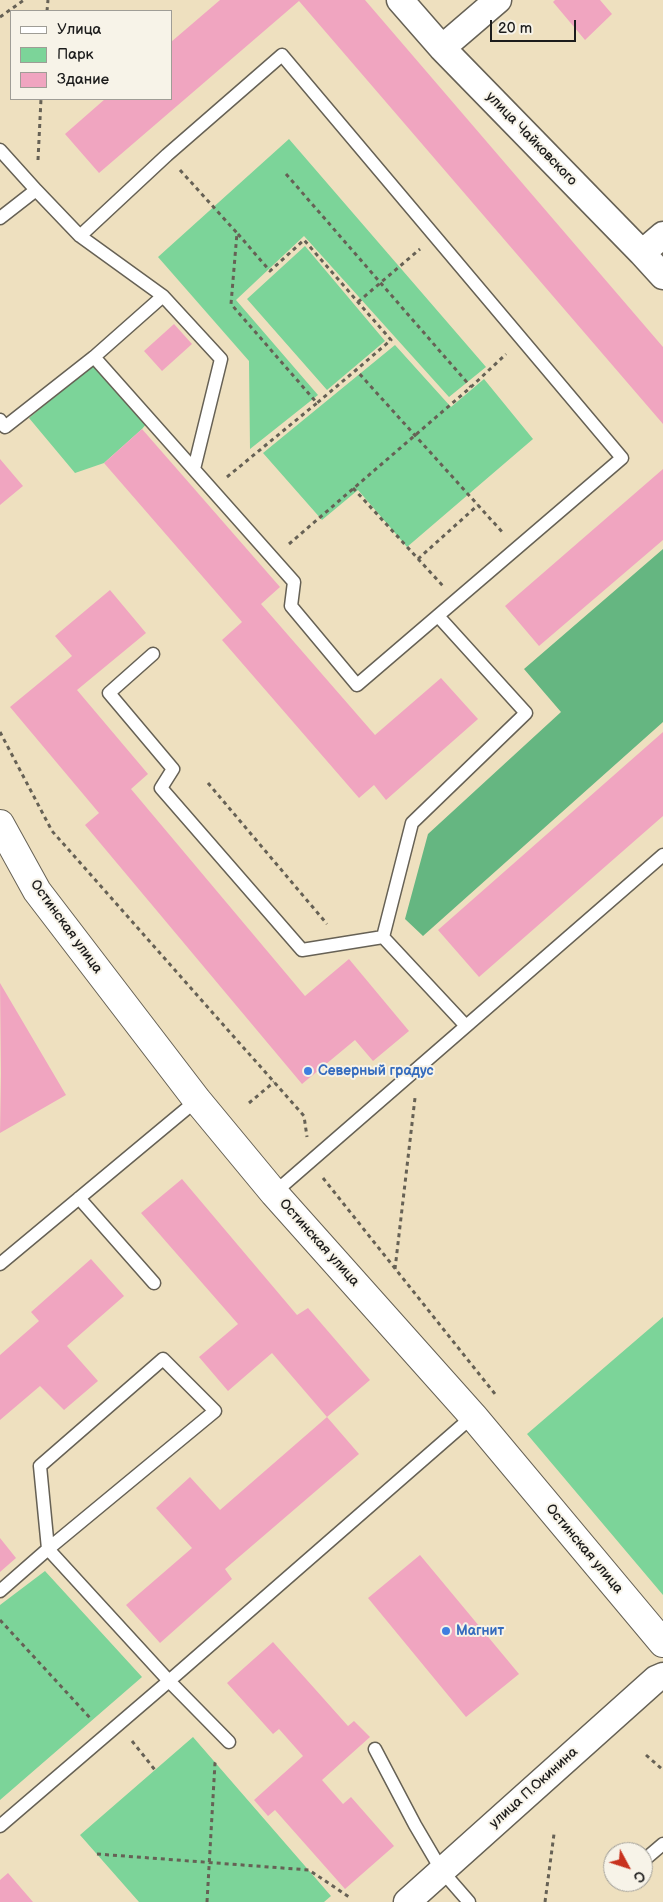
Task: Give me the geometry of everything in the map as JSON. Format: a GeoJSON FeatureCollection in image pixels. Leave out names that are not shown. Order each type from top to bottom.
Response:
{"type":"FeatureCollection","features":[{"type":"Feature","properties":{"kind":"street","name":"улица Чайковского"},"geometry":{"type":"LineString","coordinates":[[400,0],[442,48],[663,276]]}},
{"type":"Feature","properties":{"kind":"street"},"geometry":{"type":"LineString","coordinates":[[442,48],[498,0]]}},
{"type":"Feature","properties":{"kind":"street"},"geometry":{"type":"LineString","coordinates":[[642,253],[663,235]]}},
{"type":"Feature","properties":{"kind":"street","name":"Остинская улица"},"geometry":{"type":"LineString","coordinates":[[0,824],[37,890],[197,1100],[274,1193],[473,1416],[663,1644]]}},
{"type":"Feature","properties":{"kind":"street","name":"улица П.Окинина"},"geometry":{"type":"LineString","coordinates":[[407,1902],[656,1679],[663,1676]]}},
{"type":"Feature","properties":{"kind":"lane"},"geometry":{"type":"LineString","coordinates":[[80,236],[167,155],[282,55],[622,458],[357,684],[291,606],[294,582],[94,357]]}},
{"type":"Feature","properties":{"kind":"lane"},"geometry":{"type":"LineString","coordinates":[[0,150],[80,236],[163,296],[221,359],[194,469]]}},
{"type":"Feature","properties":{"kind":"lane"},"geometry":{"type":"LineString","coordinates":[[0,218],[36,190]]}},
{"type":"Feature","properties":{"kind":"lane"},"geometry":{"type":"LineString","coordinates":[[0,420],[6,427],[94,357],[163,296]]}},
{"type":"Feature","properties":{"kind":"lane"},"geometry":{"type":"LineString","coordinates":[[383,937],[412,823],[526,713],[438,616]]}},
{"type":"Feature","properties":{"kind":"lane"},"geometry":{"type":"LineString","coordinates":[[153,654],[109,693],[173,769],[161,788],[302,950],[383,937]]}},
{"type":"Feature","properties":{"kind":"lane"},"geometry":{"type":"LineString","coordinates":[[274,1193],[663,855]]}},
{"type":"Feature","properties":{"kind":"lane"},"geometry":{"type":"LineString","coordinates":[[383,937],[466,1026]]}},
{"type":"Feature","properties":{"kind":"lane"},"geometry":{"type":"LineString","coordinates":[[0,1264],[197,1100]]}},
{"type":"Feature","properties":{"kind":"lane"},"geometry":{"type":"LineString","coordinates":[[80,1198],[154,1282]]}},
{"type":"Feature","properties":{"kind":"lane"},"geometry":{"type":"LineString","coordinates":[[0,1591],[48,1549],[215,1411],[163,1359],[40,1466],[48,1549],[169,1681],[229,1742]]}},
{"type":"Feature","properties":{"kind":"lane"},"geometry":{"type":"LineString","coordinates":[[0,1826],[473,1416]]}},
{"type":"Feature","properties":{"kind":"lane"},"geometry":{"type":"LineString","coordinates":[[375,1749],[414,1825],[442,1871],[469,1902]]}},
{"type":"Feature","properties":{"kind":"lane"},"geometry":{"type":"LineString","coordinates":[[653,1852],[663,1844]]}},
{"type":"Feature","properties":{"kind":"path"},"geometry":{"type":"LineString","coordinates":[[0,17],[24,0]]}},
{"type":"Feature","properties":{"kind":"path"},"geometry":{"type":"LineString","coordinates":[[36,190],[42,100]]}},
{"type":"Feature","properties":{"kind":"path"},"geometry":{"type":"LineString","coordinates":[[167,155],[270,271],[304,240],[391,340],[212,489]]}},
{"type":"Feature","properties":{"kind":"path"},"geometry":{"type":"LineString","coordinates":[[286,174],[472,387]]}},
{"type":"Feature","properties":{"kind":"path"},"geometry":{"type":"LineString","coordinates":[[237,233],[231,304],[317,402]]}},
{"type":"Feature","properties":{"kind":"path"},"geometry":{"type":"LineString","coordinates":[[358,302],[434,237]]}},
{"type":"Feature","properties":{"kind":"path"},"geometry":{"type":"LineString","coordinates":[[274,558],[472,387],[521,340]]}},
{"type":"Feature","properties":{"kind":"path"},"geometry":{"type":"LineString","coordinates":[[356,370],[517,547]]}},
{"type":"Feature","properties":{"kind":"path"},"geometry":{"type":"LineString","coordinates":[[353,488],[456,599]]}},
{"type":"Feature","properties":{"kind":"path"},"geometry":{"type":"LineString","coordinates":[[418,559],[478,504]]}},
{"type":"Feature","properties":{"kind":"path"},"geometry":{"type":"LineString","coordinates":[[0,732],[52,831],[304,1116],[309,1161],[497,1397]]}},
{"type":"Feature","properties":{"kind":"path"},"geometry":{"type":"LineString","coordinates":[[208,784],[343,944]]}},
{"type":"Feature","properties":{"kind":"path"},"geometry":{"type":"LineString","coordinates":[[395,1269],[418,1067]]}},
{"type":"Feature","properties":{"kind":"path"},"geometry":{"type":"LineString","coordinates":[[248,1103],[274,1082]]}},
{"type":"Feature","properties":{"kind":"path"},"geometry":{"type":"LineString","coordinates":[[0,1620],[106,1736]]}},
{"type":"Feature","properties":{"kind":"path"},"geometry":{"type":"LineString","coordinates":[[118,1725],[155,1770]]}},
{"type":"Feature","properties":{"kind":"path"},"geometry":{"type":"LineString","coordinates":[[646,1755],[663,1770]]}},
{"type":"Feature","properties":{"kind":"path"},"geometry":{"type":"LineString","coordinates":[[208,1902],[215,1763]]}},
{"type":"Feature","properties":{"kind":"path"},"geometry":{"type":"LineString","coordinates":[[545,1902],[554,1834]]}},
{"type":"Feature","properties":{"kind":"path"},"geometry":{"type":"LineString","coordinates":[[97,1854],[309,1870],[349,1897]]}},
{"type":"Feature","properties":{"kind":"green space"},"geometry":{"type":"Polygon","coordinates":[[[289,139],[486,367],[449,397],[304,236],[236,300],[318,395],[250,449],[249,361],[158,257],[289,139]]]}},
{"type":"Feature","properties":{"kind":"green space"},"geometry":{"type":"Polygon","coordinates":[[[305,246],[385,341],[327,390],[247,299],[305,246]]]}},
{"type":"Feature","properties":{"kind":"green space"},"geometry":{"type":"Polygon","coordinates":[[[395,345],[451,407],[484,379],[533,439],[407,547],[358,490],[322,520],[263,453],[395,345]]]}},
{"type":"Feature","properties":{"kind":"green space"},"geometry":{"type":"Polygon","coordinates":[[[93,365],[147,423],[104,463],[75,473],[29,418],[93,365]]]}},
{"type":"Feature","properties":{"kind":"green space"},"geometry":{"type":"Polygon","coordinates":[[[663,549],[663,722],[423,936],[405,919],[428,834],[561,712],[524,669],[663,549]]]}},
{"type":"Feature","properties":{"kind":"green space"},"geometry":{"type":"Polygon","coordinates":[[[663,1317],[663,1595],[527,1434],[663,1317]]]}},
{"type":"Feature","properties":{"kind":"green space"},"geometry":{"type":"Polygon","coordinates":[[[45,1571],[142,1677],[0,1800],[0,1605],[45,1571]]]}},
{"type":"Feature","properties":{"kind":"green space"},"geometry":{"type":"Polygon","coordinates":[[[193,1737],[331,1896],[324,1902],[139,1902],[80,1835],[193,1737]]]}},
{"type":"Feature","properties":{"kind":"building"},"geometry":{"type":"Polygon","coordinates":[[[220,0],[365,0],[663,347],[663,424],[299,1],[99,173],[65,134],[104,100],[172,100],[172,41],[220,0]]]}},
{"type":"Feature","properties":{"kind":"building"},"geometry":{"type":"Polygon","coordinates":[[[555,0],[600,0],[612,14],[585,40],[553,2],[555,0]]]}},
{"type":"Feature","properties":{"kind":"building"},"geometry":{"type":"Polygon","coordinates":[[[174,324],[192,344],[162,371],[144,351],[174,324]]]}},
{"type":"Feature","properties":{"kind":"building"},"geometry":{"type":"Polygon","coordinates":[[[142,429],[280,587],[261,604],[375,735],[441,678],[478,719],[386,800],[374,785],[359,798],[222,640],[242,622],[104,463],[142,429]]]}},
{"type":"Feature","properties":{"kind":"building"},"geometry":{"type":"Polygon","coordinates":[[[0,459],[23,486],[0,505],[0,459]]]}},
{"type":"Feature","properties":{"kind":"building"},"geometry":{"type":"Polygon","coordinates":[[[663,469],[663,540],[539,646],[505,606],[663,469]]]}},
{"type":"Feature","properties":{"kind":"building"},"geometry":{"type":"Polygon","coordinates":[[[110,590],[146,633],[77,690],[148,774],[131,789],[305,996],[349,959],[409,1031],[373,1061],[355,1040],[302,1084],[85,825],[99,813],[10,707],[72,656],[55,636],[110,590]]]}},
{"type":"Feature","properties":{"kind":"building"},"geometry":{"type":"Polygon","coordinates":[[[663,732],[663,816],[479,977],[438,930],[663,732]]]}},
{"type":"Feature","properties":{"kind":"building"},"geometry":{"type":"Polygon","coordinates":[[[0,983],[66,1095],[0,1133],[1,1074],[0,983]]]}},
{"type":"Feature","properties":{"kind":"building"},"geometry":{"type":"Polygon","coordinates":[[[182,1179],[297,1315],[308,1308],[370,1380],[327,1417],[272,1353],[228,1391],[199,1357],[238,1324],[141,1213],[182,1179]]]}},
{"type":"Feature","properties":{"kind":"building"},"geometry":{"type":"Polygon","coordinates":[[[91,1259],[124,1296],[67,1346],[98,1381],[64,1410],[40,1386],[0,1420],[0,1355],[39,1321],[31,1312],[91,1259]]]}},
{"type":"Feature","properties":{"kind":"building"},"geometry":{"type":"Polygon","coordinates":[[[327,1417],[359,1454],[225,1569],[232,1579],[160,1643],[126,1605],[192,1548],[156,1508],[190,1477],[220,1510],[327,1417]]]}},
{"type":"Feature","properties":{"kind":"building"},"geometry":{"type":"Polygon","coordinates":[[[0,1538],[16,1558],[0,1572],[0,1538]]]}},
{"type":"Feature","properties":{"kind":"building"},"geometry":{"type":"Polygon","coordinates":[[[420,1555],[519,1674],[466,1717],[368,1598],[420,1555]]]}},
{"type":"Feature","properties":{"kind":"building"},"geometry":{"type":"Polygon","coordinates":[[[273,1642],[348,1726],[354,1721],[370,1737],[322,1780],[343,1804],[351,1797],[394,1846],[345,1889],[275,1810],[268,1816],[254,1800],[303,1756],[279,1729],[273,1734],[227,1683],[273,1642]]]}},
{"type":"Feature","properties":{"kind":"building"},"geometry":{"type":"Polygon","coordinates":[[[8,1873],[33,1902],[0,1902],[0,1880],[8,1873]]]}},
{"type":"Feature","properties":{"kind":"place","name":"Северный градус"},"geometry":{"type":"Point","coordinates":[308,1071]}},
{"type":"Feature","properties":{"kind":"place","name":"Магнит"},"geometry":{"type":"Point","coordinates":[446,1631]}}]}
